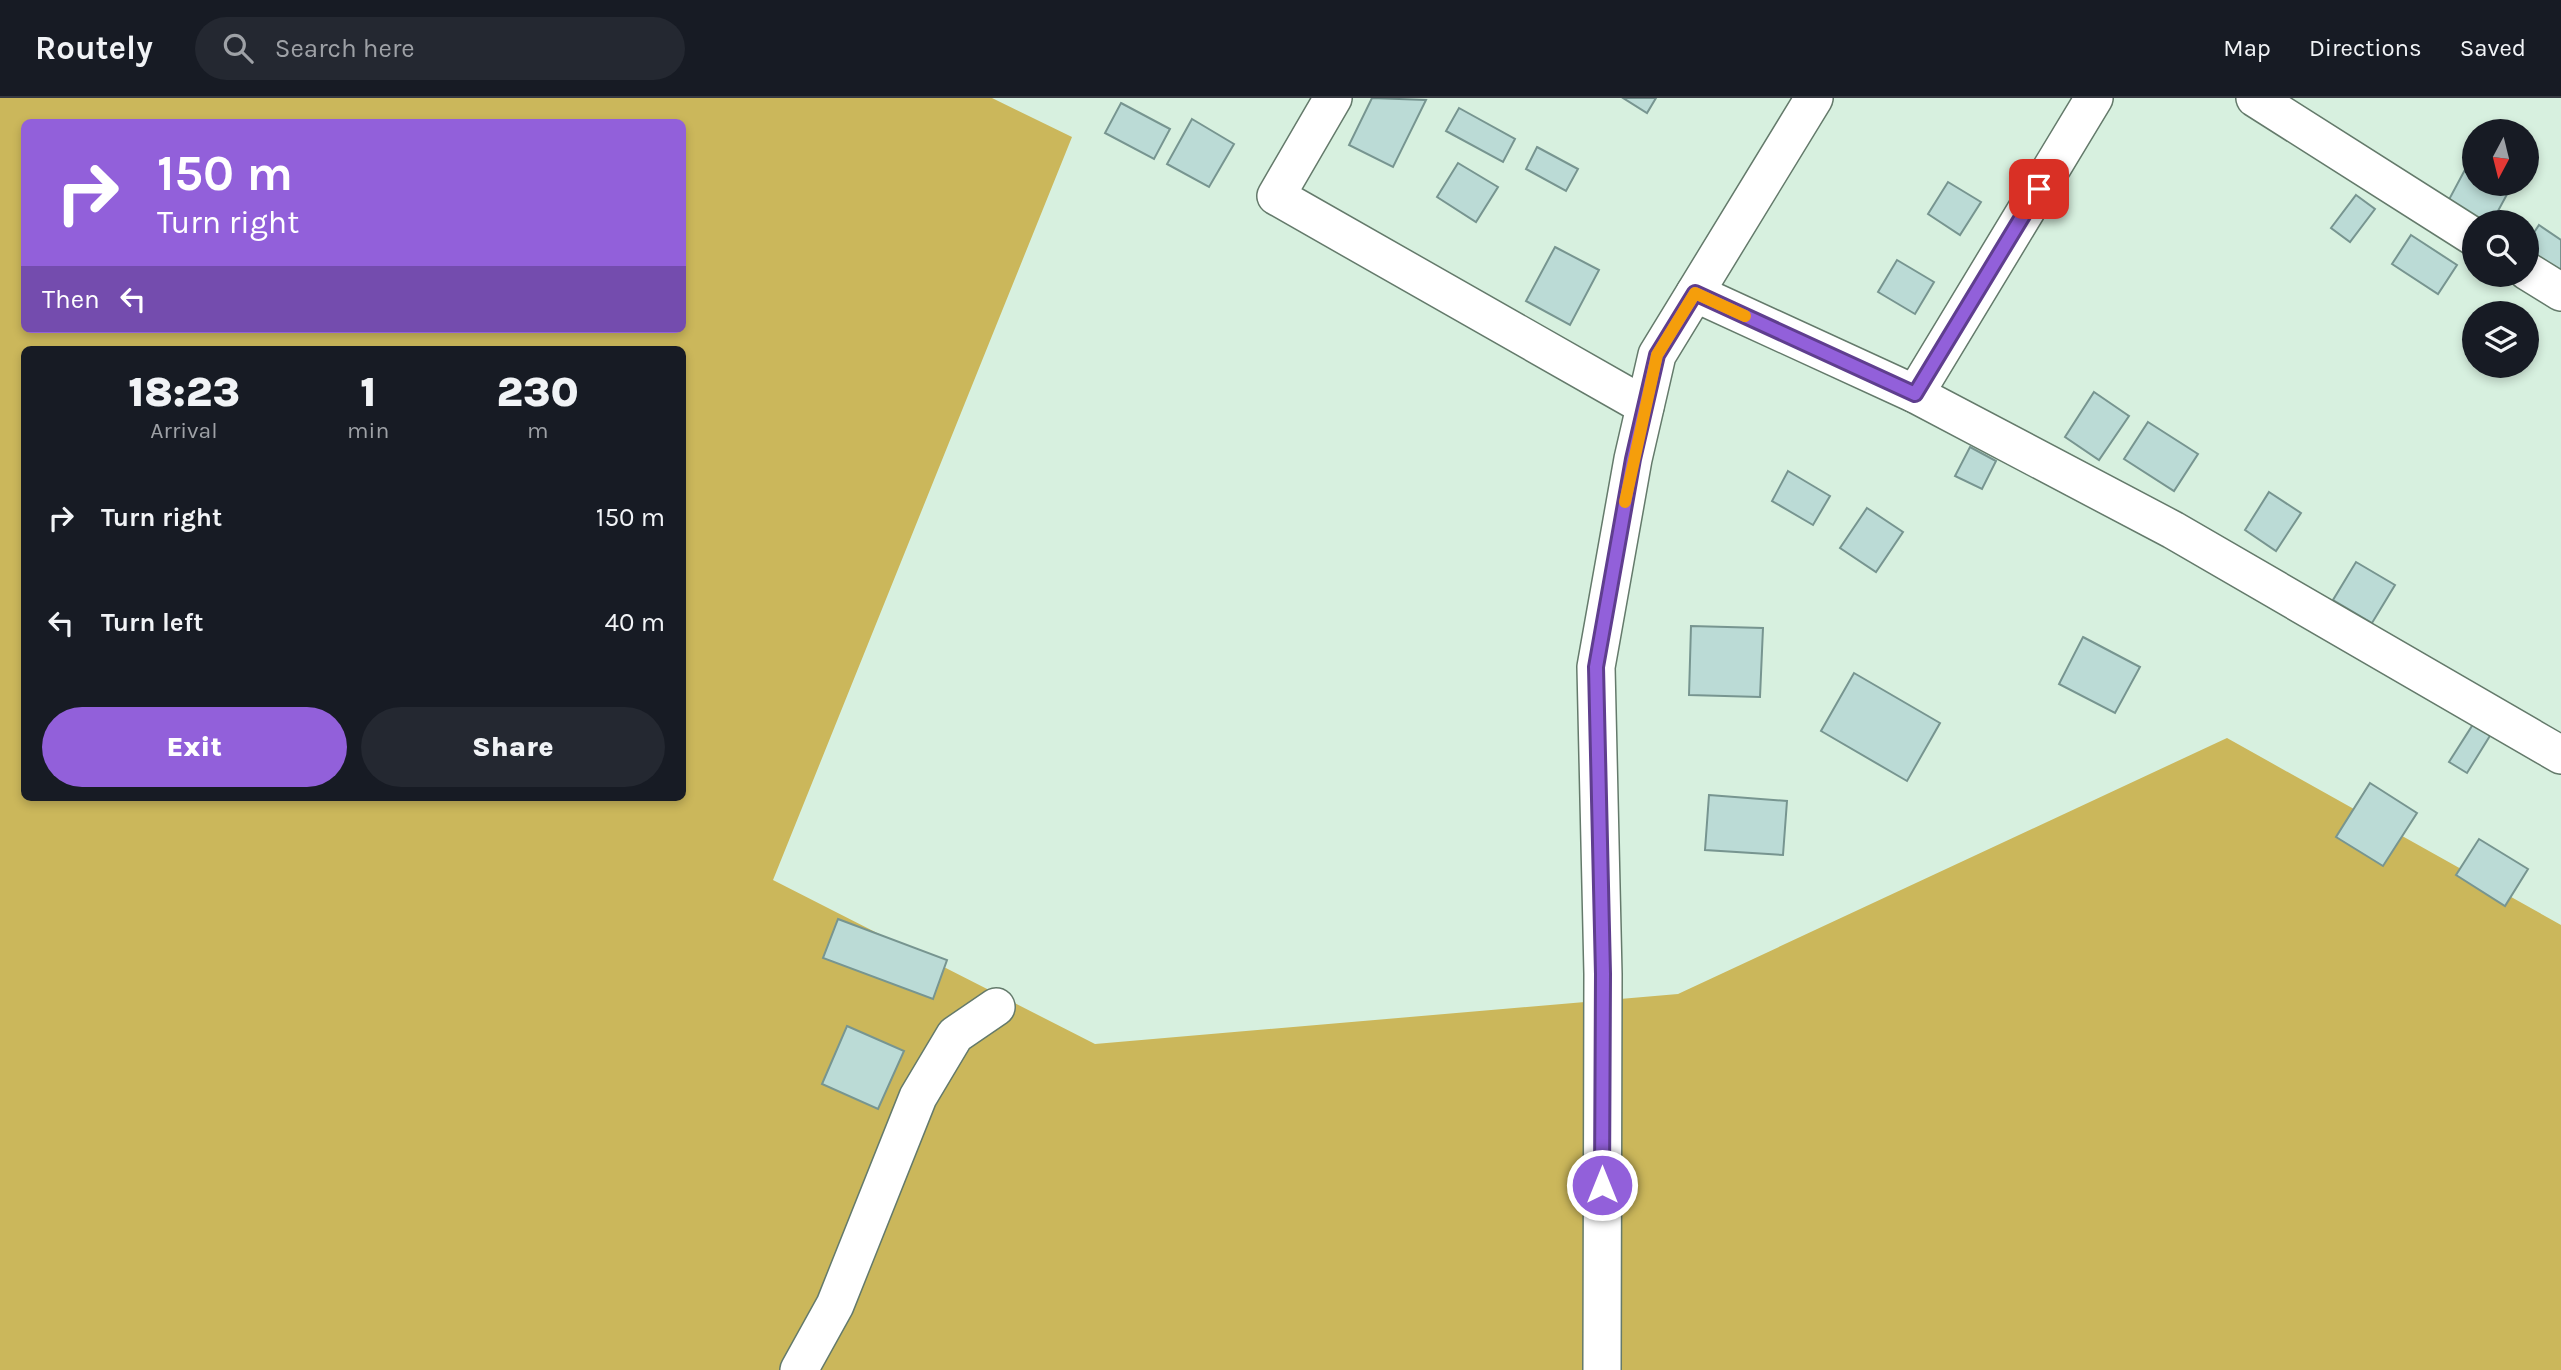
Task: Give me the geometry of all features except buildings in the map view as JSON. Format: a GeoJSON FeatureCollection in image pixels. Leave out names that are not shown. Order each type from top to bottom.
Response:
{"type":"FeatureCollection","features":[{"type":"Feature","properties":{"kind":"street"},"geometry":{"type":"LineString","coordinates":[[1334,98],[1276,196],[1645,406]]}},
{"type":"Feature","properties":{"kind":"street"},"geometry":{"type":"LineString","coordinates":[[1602,1370],[1603,974],[1596,667],[1657,355],[1814,98]]}},
{"type":"Feature","properties":{"kind":"street"},"geometry":{"type":"LineString","coordinates":[[1915,394],[2095,98]]}},
{"type":"Feature","properties":{"kind":"street"},"geometry":{"type":"LineString","coordinates":[[2255,98],[2462,229]]}},
{"type":"Feature","properties":{"kind":"street"},"geometry":{"type":"LineString","coordinates":[[2539,278],[2561,292]]}},
{"type":"Feature","properties":{"kind":"street"},"geometry":{"type":"LineString","coordinates":[[1695,293],[1915,394],[2173,530],[2561,755]]}},
{"type":"Feature","properties":{"kind":"street"},"geometry":{"type":"LineString","coordinates":[[799,1370],[835,1305],[918,1097],[955,1035],[996,1007]]}},
{"type":"Feature","properties":{"kind":"shaded area"},"geometry":{"type":"Polygon","coordinates":[[[0,98],[992,98],[1072,137],[773,880],[1095,1044],[1678,994],[2227,738],[2561,925],[2561,1370],[0,1370],[0,98]]]}},
{"type":"Feature","properties":{"kind":"slow traffic"},"geometry":{"type":"LineString","coordinates":[[1625,502],[1657,355],[1695,293],[1745,316]]}},
{"type":"Feature","properties":{"kind":"route"},"geometry":{"type":"LineString","coordinates":[[1602,1185],[1603,974],[1596,667],[1633,459],[1657,355],[1695,293],[1915,394],[2039,189]]}}]}
